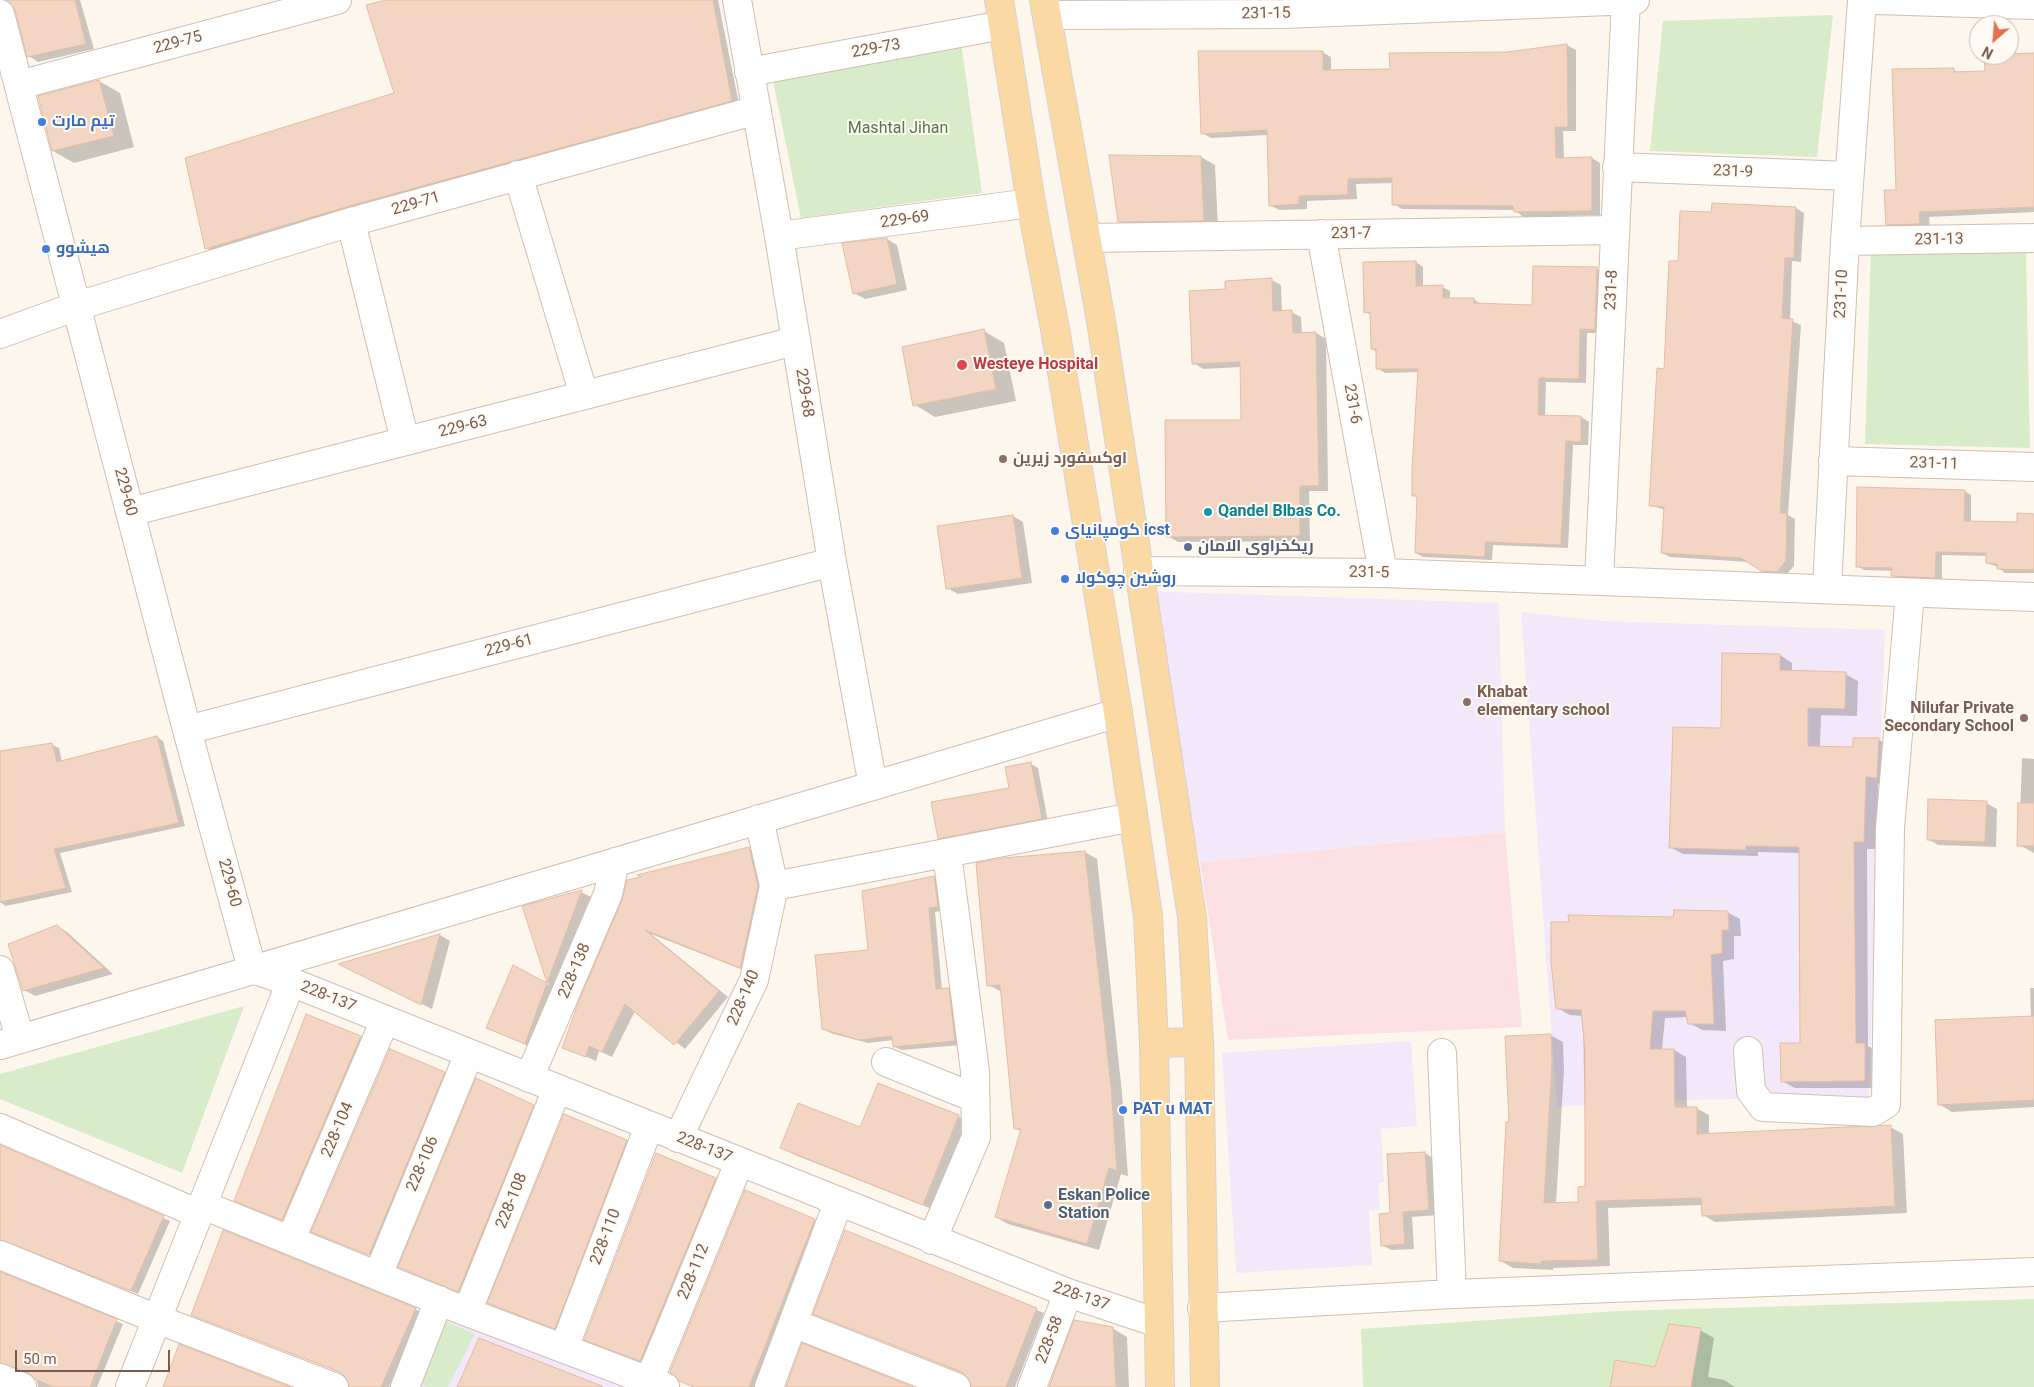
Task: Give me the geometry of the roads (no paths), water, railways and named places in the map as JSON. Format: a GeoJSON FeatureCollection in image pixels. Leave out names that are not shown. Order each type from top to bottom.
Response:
{"type":"FeatureCollection","features":[{"type":"Feature","properties":{"kind":"main road"},"geometry":{"type":"LineString","coordinates":[[1045,7],[1088,238],[1192,917],[1199,1042],[1202,1308],[1205,1387]]}},
{"type":"Feature","properties":{"kind":"main road"},"geometry":{"type":"LineString","coordinates":[[1001,13],[1031,202],[1055,329],[1118,713],[1148,916],[1154,1043],[1160,1387]]}},
{"type":"Feature","properties":{"kind":"main road"},"geometry":{"type":"LineString","coordinates":[[1154,1043],[1199,1042]]}},
{"type":"Feature","properties":{"kind":"street","name":"229-75"},"geometry":{"type":"LineString","coordinates":[[19,85],[337,0]]}},
{"type":"Feature","properties":{"kind":"street","name":"229-68"},"geometry":{"type":"LineString","coordinates":[[737,0],[779,236],[832,562],[873,786]]}},
{"type":"Feature","properties":{"kind":"street","name":"231-8"},"geometry":{"type":"LineString","coordinates":[[1599,580],[1626,0]]}},
{"type":"Feature","properties":{"kind":"street","name":"231-15"},"geometry":{"type":"LineString","coordinates":[[1045,7],[1283,7],[1635,0]]}},
{"type":"Feature","properties":{"kind":"street","name":"231-10"},"geometry":{"type":"LineString","coordinates":[[1827,588],[1845,241],[1862,0]]}},
{"type":"Feature","properties":{"kind":"street"},"geometry":{"type":"LineString","coordinates":[[1876,0],[2034,5]]}},
{"type":"Feature","properties":{"kind":"street","name":"229-73"},"geometry":{"type":"LineString","coordinates":[[749,72],[1001,13]]}},
{"type":"Feature","properties":{"kind":"street","name":"229-60"},"geometry":{"type":"LineString","coordinates":[[0,14],[187,730],[252,969]]}},
{"type":"Feature","properties":{"kind":"street","name":"229-71"},"geometry":{"type":"LineString","coordinates":[[0,334],[77,306],[351,222],[757,110]]}},
{"type":"Feature","properties":{"kind":"street","name":"231-9"},"geometry":{"type":"LineString","coordinates":[[1617,167],[1849,176]]}},
{"type":"Feature","properties":{"kind":"street"},"geometry":{"type":"LineString","coordinates":[[518,175],[584,395]]}},
{"type":"Feature","properties":{"kind":"street","name":"229-69"},"geometry":{"type":"LineString","coordinates":[[779,236],[1031,202]]}},
{"type":"Feature","properties":{"kind":"street"},"geometry":{"type":"LineString","coordinates":[[351,222],[405,442]]}},
{"type":"Feature","properties":{"kind":"street","name":"231-7"},"geometry":{"type":"LineString","coordinates":[[1088,238],[1614,230]]}},
{"type":"Feature","properties":{"kind":"street","name":"231-6"},"geometry":{"type":"LineString","coordinates":[[1322,234],[1383,573]]}},
{"type":"Feature","properties":{"kind":"street","name":"231-13"},"geometry":{"type":"LineString","coordinates":[[1845,241],[2034,238]]}},
{"type":"Feature","properties":{"kind":"street","name":"229-63"},"geometry":{"type":"LineString","coordinates":[[130,512],[795,341]]}},
{"type":"Feature","properties":{"kind":"street","name":"231-11"},"geometry":{"type":"LineString","coordinates":[[1833,461],[2034,467]]}},
{"type":"Feature","properties":{"kind":"street","name":"229-61"},"geometry":{"type":"LineString","coordinates":[[187,730],[832,562]]}},
{"type":"Feature","properties":{"kind":"street","name":"231-5"},"geometry":{"type":"LineString","coordinates":[[1138,571],[1383,573],[2034,597]]}},
{"type":"Feature","properties":{"kind":"street"},"geometry":{"type":"LineString","coordinates":[[1748,1051],[1751,1091],[1763,1107],[1873,1112],[1886,1104],[1890,828],[1910,593]]}},
{"type":"Feature","properties":{"kind":"street"},"geometry":{"type":"LineString","coordinates":[[0,970],[10,1041],[1118,713]]}},
{"type":"Feature","properties":{"kind":"street"},"geometry":{"type":"LineString","coordinates":[[774,886],[1133,817]]}},
{"type":"Feature","properties":{"kind":"street","name":"228-140"},"geometry":{"type":"LineString","coordinates":[[678,1138],[754,980],[774,886],[759,819]]}},
{"type":"Feature","properties":{"kind":"street"},"geometry":{"type":"LineString","coordinates":[[932,1240],[976,1137],[975,1071],[947,853]]}},
{"type":"Feature","properties":{"kind":"street","name":"228-138"},"geometry":{"type":"LineString","coordinates":[[529,1078],[608,894],[615,862]]}},
{"type":"Feature","properties":{"kind":"street","name":"228-137"},"geometry":{"type":"LineString","coordinates":[[252,969],[291,982],[1068,1294],[1158,1323]]}},
{"type":"Feature","properties":{"kind":"street"},"geometry":{"type":"LineString","coordinates":[[130,1387],[291,982]]}},
{"type":"Feature","properties":{"kind":"street","name":"228-104"},"geometry":{"type":"LineString","coordinates":[[291,1239],[385,1020]]}},
{"type":"Feature","properties":{"kind":"street"},"geometry":{"type":"LineString","coordinates":[[1442,1053],[1452,1294]]}},
{"type":"Feature","properties":{"kind":"street","name":"228-106"},"geometry":{"type":"LineString","coordinates":[[378,1275],[469,1054]]}},
{"type":"Feature","properties":{"kind":"street"},"geometry":{"type":"LineString","coordinates":[[886,1062],[975,1098]]}},
{"type":"Feature","properties":{"kind":"street","name":"228-108"},"geometry":{"type":"LineString","coordinates":[[468,1312],[556,1089]]}},
{"type":"Feature","properties":{"kind":"street","name":"228-110"},"geometry":{"type":"LineString","coordinates":[[564,1348],[649,1126]]}},
{"type":"Feature","properties":{"kind":"street"},"geometry":{"type":"LineString","coordinates":[[0,1128],[201,1209],[291,1239],[468,1312],[657,1384]]}},
{"type":"Feature","properties":{"kind":"street","name":"228-112"},"geometry":{"type":"LineString","coordinates":[[657,1384],[739,1163]]}},
{"type":"Feature","properties":{"kind":"street"},"geometry":{"type":"LineString","coordinates":[[769,1387],[838,1202]]}},
{"type":"Feature","properties":{"kind":"street"},"geometry":{"type":"LineString","coordinates":[[0,1255],[157,1319],[334,1387]]}},
{"type":"Feature","properties":{"kind":"street"},"geometry":{"type":"LineString","coordinates":[[1202,1308],[1452,1294],[2034,1272]]}},
{"type":"Feature","properties":{"kind":"street","name":"228-58"},"geometry":{"type":"LineString","coordinates":[[1032,1387],[1068,1294]]}},
{"type":"Feature","properties":{"kind":"street"},"geometry":{"type":"LineString","coordinates":[[405,1387],[439,1300]]}},
{"type":"Feature","properties":{"kind":"street"},"geometry":{"type":"LineString","coordinates":[[793,1323],[956,1387]]}},
{"type":"Feature","properties":{"kind":"street"},"geometry":{"type":"LineString","coordinates":[[0,1378],[22,1387]]}},
{"type":"Feature","properties":{"kind":"place","name":"تیم مارت"},"geometry":{"type":"Point","coordinates":[42,122]}},
{"type":"Feature","properties":{"kind":"place","name":"هيشوو"},"geometry":{"type":"Point","coordinates":[46,249]}},
{"type":"Feature","properties":{"kind":"place","name":"Westeye Hospital"},"geometry":{"type":"Point","coordinates":[962,365]}},
{"type":"Feature","properties":{"kind":"place","name":"اوكسفورد زيرين"},"geometry":{"type":"Point","coordinates":[1003,459]}},
{"type":"Feature","properties":{"kind":"place","name":"Qandel Blbas Co."},"geometry":{"type":"Point","coordinates":[1208,512]}},
{"type":"Feature","properties":{"kind":"place","name":"كومپانياى icst"},"geometry":{"type":"Point","coordinates":[1055,531]}},
{"type":"Feature","properties":{"kind":"place","name":"ريكخراوى الامان"},"geometry":{"type":"Point","coordinates":[1188,547]}},
{"type":"Feature","properties":{"kind":"place","name":"روشين چوكولا"},"geometry":{"type":"Point","coordinates":[1065,579]}},
{"type":"Feature","properties":{"kind":"place","name":"Khabat elementary school"},"geometry":{"type":"Point","coordinates":[1467,702]}},
{"type":"Feature","properties":{"kind":"place","name":"Nilufar Private Secondary School"},"geometry":{"type":"Point","coordinates":[2024,718]}},
{"type":"Feature","properties":{"kind":"place","name":"PAT u MAT"},"geometry":{"type":"Point","coordinates":[1123,1110]}},
{"type":"Feature","properties":{"kind":"place","name":"Eskan Police Station"},"geometry":{"type":"Point","coordinates":[1048,1205]}},
{"type":"Feature","properties":{"kind":"park label","name":"Mashtal Jihan"},"geometry":{"type":"Point","coordinates":[898,129]}}]}
